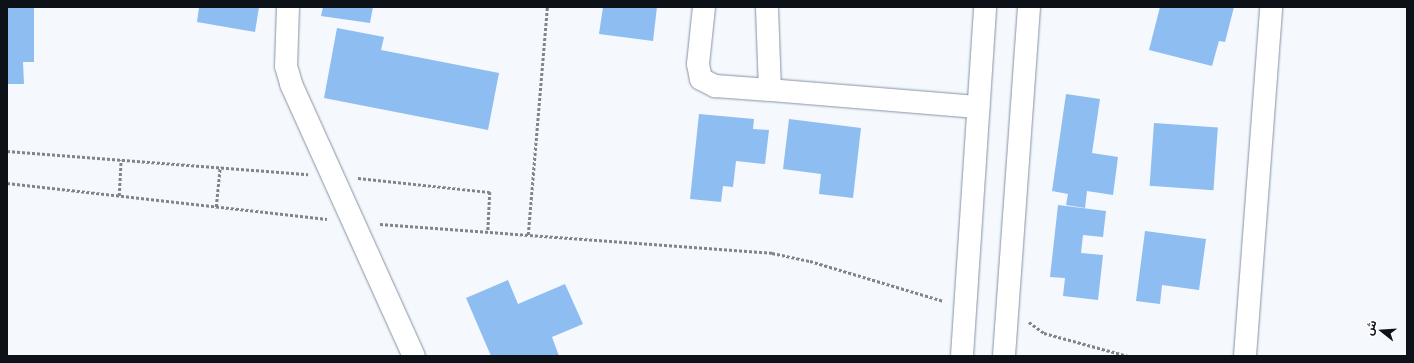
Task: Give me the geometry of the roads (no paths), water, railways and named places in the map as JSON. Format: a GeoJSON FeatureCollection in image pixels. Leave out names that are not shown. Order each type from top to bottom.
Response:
{"type":"FeatureCollection","features":[{"type":"Feature","properties":{"kind":"street"},"geometry":{"type":"LineString","coordinates":[[288,7],[286,66],[291,84],[414,356]]}},
{"type":"Feature","properties":{"kind":"street"},"geometry":{"type":"LineString","coordinates":[[704,7],[698,64],[701,79],[715,86],[978,107]]}},
{"type":"Feature","properties":{"kind":"street"},"geometry":{"type":"LineString","coordinates":[[767,7],[770,90]]}},
{"type":"Feature","properties":{"kind":"street"},"geometry":{"type":"LineString","coordinates":[[962,356],[985,7]]}},
{"type":"Feature","properties":{"kind":"street"},"geometry":{"type":"LineString","coordinates":[[1004,356],[1029,7]]}},
{"type":"Feature","properties":{"kind":"street"},"geometry":{"type":"LineString","coordinates":[[1245,356],[1271,7]]}}]}
